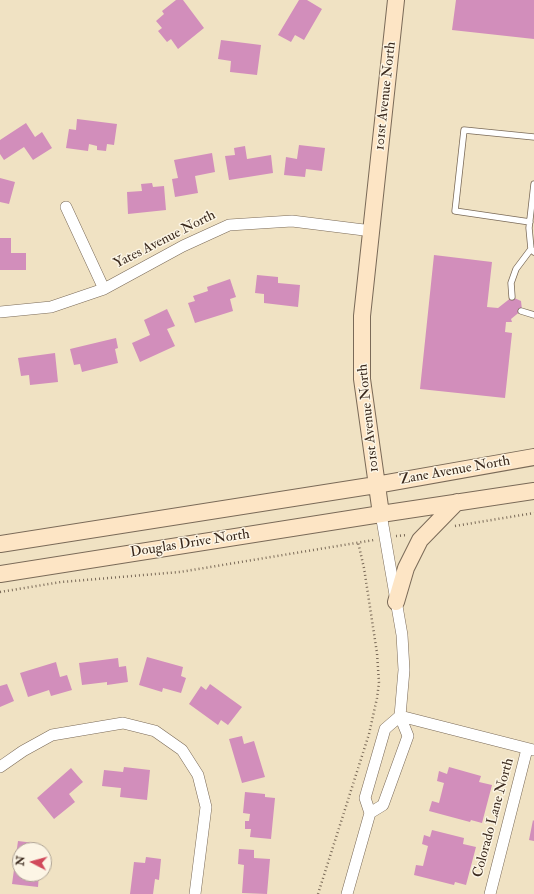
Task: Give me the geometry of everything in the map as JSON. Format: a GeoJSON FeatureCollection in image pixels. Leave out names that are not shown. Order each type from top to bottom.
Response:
{"type":"FeatureCollection","features":[{"type":"Feature","properties":{"kind":"main road","name":"101st Avenue North"},"geometry":{"type":"LineString","coordinates":[[381,514],[362,379],[362,316],[396,0]]}},
{"type":"Feature","properties":{"kind":"main road","name":"Zane Avenue North"},"geometry":{"type":"LineString","coordinates":[[376,485],[534,457]]}},
{"type":"Feature","properties":{"kind":"main road"},"geometry":{"type":"LineString","coordinates":[[0,544],[376,485]]}},
{"type":"Feature","properties":{"kind":"main road"},"geometry":{"type":"LineString","coordinates":[[381,514],[534,491]]}},
{"type":"Feature","properties":{"kind":"main road"},"geometry":{"type":"LineString","coordinates":[[396,602],[406,568],[420,540],[457,502]]}},
{"type":"Feature","properties":{"kind":"main road","name":"Douglas Drive North"},"geometry":{"type":"LineString","coordinates":[[0,574],[381,514]]}},
{"type":"Feature","properties":{"kind":"street"},"geometry":{"type":"LineString","coordinates":[[66,207],[104,289]]}},
{"type":"Feature","properties":{"kind":"street","name":"Yates Avenue North"},"geometry":{"type":"LineString","coordinates":[[0,312],[51,307],[104,289],[183,246],[229,225],[292,221],[372,231]]}},
{"type":"Feature","properties":{"kind":"street","name":"101st Avenue North"},"geometry":{"type":"LineString","coordinates":[[370,813],[383,805],[408,736],[400,716],[404,670],[402,635],[381,514]]}},
{"type":"Feature","properties":{"kind":"street"},"geometry":{"type":"LineString","coordinates":[[347,894],[370,813],[365,798],[385,729],[400,716],[531,750]]}},
{"type":"Feature","properties":{"kind":"street"},"geometry":{"type":"LineString","coordinates":[[0,767],[23,751],[52,735],[123,724],[154,730],[182,750],[198,775],[206,806],[194,894]]}},
{"type":"Feature","properties":{"kind":"street","name":"Colorado Lane North"},"geometry":{"type":"LineString","coordinates":[[490,894],[531,750]]}},
{"type":"Feature","properties":{"kind":"lane"},"geometry":{"type":"LineString","coordinates":[[530,222],[455,211],[464,130],[534,137]]}},
{"type":"Feature","properties":{"kind":"lane"},"geometry":{"type":"LineString","coordinates":[[512,297],[511,283],[516,269],[532,250],[530,222],[534,184]]}},
{"type":"Feature","properties":{"kind":"lane"},"geometry":{"type":"LineString","coordinates":[[521,311],[534,315]]}},
{"type":"Feature","properties":{"kind":"path"},"geometry":{"type":"LineString","coordinates":[[0,592],[61,582],[180,572],[534,513]]}},
{"type":"Feature","properties":{"kind":"path"},"geometry":{"type":"LineString","coordinates":[[318,894],[369,734],[379,683],[377,653],[364,568],[358,542]]}},
{"type":"Feature","properties":{"kind":"building"},"geometry":{"type":"Polygon","coordinates":[[[176,0],[183,0],[204,28],[178,49],[171,39],[167,42],[158,31],[162,28],[156,21],[164,14],[162,11],[176,0]]]}},
{"type":"Feature","properties":{"kind":"building"},"geometry":{"type":"Polygon","coordinates":[[[299,0],[307,0],[322,9],[304,40],[295,35],[291,42],[278,35],[299,0]]]}},
{"type":"Feature","properties":{"kind":"building"},"geometry":{"type":"Polygon","coordinates":[[[456,0],[534,0],[534,39],[452,30],[456,0]]]}},
{"type":"Feature","properties":{"kind":"building"},"geometry":{"type":"Polygon","coordinates":[[[221,40],[261,45],[257,75],[230,72],[231,61],[218,59],[221,40]]]}},
{"type":"Feature","properties":{"kind":"building"},"geometry":{"type":"Polygon","coordinates":[[[77,119],[117,124],[114,145],[107,144],[106,151],[97,150],[97,146],[89,144],[88,151],[66,148],[69,129],[76,130],[77,119]]]}},
{"type":"Feature","properties":{"kind":"building"},"geometry":{"type":"Polygon","coordinates":[[[26,123],[35,137],[42,132],[52,148],[33,160],[24,147],[4,160],[0,154],[0,140],[26,123]]]}},
{"type":"Feature","properties":{"kind":"building"},"geometry":{"type":"Polygon","coordinates":[[[299,145],[325,148],[322,171],[306,169],[305,177],[284,175],[286,157],[297,159],[299,145]]]}},
{"type":"Feature","properties":{"kind":"building"},"geometry":{"type":"Polygon","coordinates":[[[245,146],[247,159],[271,155],[273,173],[229,180],[225,156],[235,155],[234,148],[245,146]]]}},
{"type":"Feature","properties":{"kind":"building"},"geometry":{"type":"Polygon","coordinates":[[[212,153],[215,172],[195,176],[198,193],[175,197],[172,179],[178,178],[174,160],[212,153]]]}},
{"type":"Feature","properties":{"kind":"building"},"geometry":{"type":"Polygon","coordinates":[[[0,178],[15,182],[9,204],[0,202],[0,178]]]}},
{"type":"Feature","properties":{"kind":"building"},"geometry":{"type":"Polygon","coordinates":[[[152,183],[153,187],[164,186],[166,210],[128,214],[127,192],[142,191],[141,184],[152,183]]]}},
{"type":"Feature","properties":{"kind":"building"},"geometry":{"type":"Polygon","coordinates":[[[0,238],[11,238],[11,253],[26,253],[26,270],[0,270],[0,238]]]}},
{"type":"Feature","properties":{"kind":"building"},"geometry":{"type":"Polygon","coordinates":[[[434,255],[492,262],[487,307],[498,308],[512,297],[521,301],[522,310],[511,319],[512,322],[506,322],[505,332],[512,333],[505,398],[420,389],[434,255]]]}},
{"type":"Feature","properties":{"kind":"building"},"geometry":{"type":"Polygon","coordinates":[[[257,275],[278,277],[278,283],[300,285],[298,307],[264,303],[264,294],[255,293],[257,275]]]}},
{"type":"Feature","properties":{"kind":"building"},"geometry":{"type":"Polygon","coordinates":[[[230,279],[236,297],[230,299],[233,311],[195,323],[188,303],[195,301],[193,296],[208,291],[207,287],[230,279]]]}},
{"type":"Feature","properties":{"kind":"building"},"geometry":{"type":"Polygon","coordinates":[[[167,309],[175,326],[167,329],[175,346],[140,362],[132,343],[150,335],[144,320],[167,309]]]}},
{"type":"Feature","properties":{"kind":"building"},"geometry":{"type":"Polygon","coordinates":[[[116,338],[118,348],[115,349],[118,363],[82,372],[80,364],[74,365],[70,349],[116,338]]]}},
{"type":"Feature","properties":{"kind":"building"},"geometry":{"type":"Polygon","coordinates":[[[55,353],[58,382],[30,385],[29,375],[21,376],[18,358],[55,353]]]}},
{"type":"Feature","properties":{"kind":"building"},"geometry":{"type":"Polygon","coordinates":[[[147,657],[183,667],[181,676],[186,678],[181,693],[163,688],[162,692],[139,685],[147,657]]]}},
{"type":"Feature","properties":{"kind":"building"},"geometry":{"type":"Polygon","coordinates":[[[118,658],[119,667],[126,666],[128,682],[107,685],[107,682],[82,685],[79,663],[118,658]]]}},
{"type":"Feature","properties":{"kind":"building"},"geometry":{"type":"Polygon","coordinates":[[[56,662],[60,677],[67,675],[72,690],[51,696],[49,690],[28,697],[20,673],[56,662]]]}},
{"type":"Feature","properties":{"kind":"building"},"geometry":{"type":"Polygon","coordinates":[[[7,684],[14,701],[0,707],[0,686],[7,684]]]}},
{"type":"Feature","properties":{"kind":"building"},"geometry":{"type":"Polygon","coordinates":[[[210,684],[242,707],[228,725],[221,720],[218,725],[189,704],[201,686],[206,690],[210,684]]]}},
{"type":"Feature","properties":{"kind":"building"},"geometry":{"type":"Polygon","coordinates":[[[242,736],[244,744],[254,741],[265,777],[242,783],[229,739],[242,736]]]}},
{"type":"Feature","properties":{"kind":"building"},"geometry":{"type":"Polygon","coordinates":[[[124,767],[150,770],[147,800],[120,797],[121,788],[102,786],[104,770],[123,772],[124,767]]]}},
{"type":"Feature","properties":{"kind":"building"},"geometry":{"type":"Polygon","coordinates":[[[449,767],[481,776],[479,782],[492,785],[482,823],[471,820],[470,822],[429,811],[432,801],[439,803],[444,783],[437,781],[439,771],[447,774],[449,767]]]}},
{"type":"Feature","properties":{"kind":"building"},"geometry":{"type":"Polygon","coordinates":[[[71,768],[83,782],[69,794],[75,802],[54,819],[37,798],[71,768]]]}},
{"type":"Feature","properties":{"kind":"building"},"geometry":{"type":"Polygon","coordinates":[[[245,792],[265,794],[265,797],[275,798],[271,839],[250,837],[251,829],[245,829],[245,821],[249,821],[250,814],[243,813],[245,792]]]}},
{"type":"Feature","properties":{"kind":"building"},"geometry":{"type":"Polygon","coordinates":[[[533,820],[534,821],[534,841],[529,840],[533,820]]]}},
{"type":"Feature","properties":{"kind":"building"},"geometry":{"type":"Polygon","coordinates":[[[432,830],[464,838],[463,844],[476,847],[466,885],[455,882],[454,885],[414,875],[416,865],[423,866],[428,846],[422,844],[424,835],[430,837],[432,830]]]}},
{"type":"Feature","properties":{"kind":"building"},"geometry":{"type":"Polygon","coordinates":[[[239,849],[254,850],[254,858],[270,859],[267,894],[242,893],[244,865],[238,864],[239,849]]]}},
{"type":"Feature","properties":{"kind":"building"},"geometry":{"type":"Polygon","coordinates":[[[146,857],[161,859],[159,880],[155,879],[153,894],[130,894],[134,862],[145,863],[146,857]]]}},
{"type":"Feature","properties":{"kind":"building"},"geometry":{"type":"Polygon","coordinates":[[[12,882],[38,882],[38,887],[12,884],[12,882]]]}}]}
